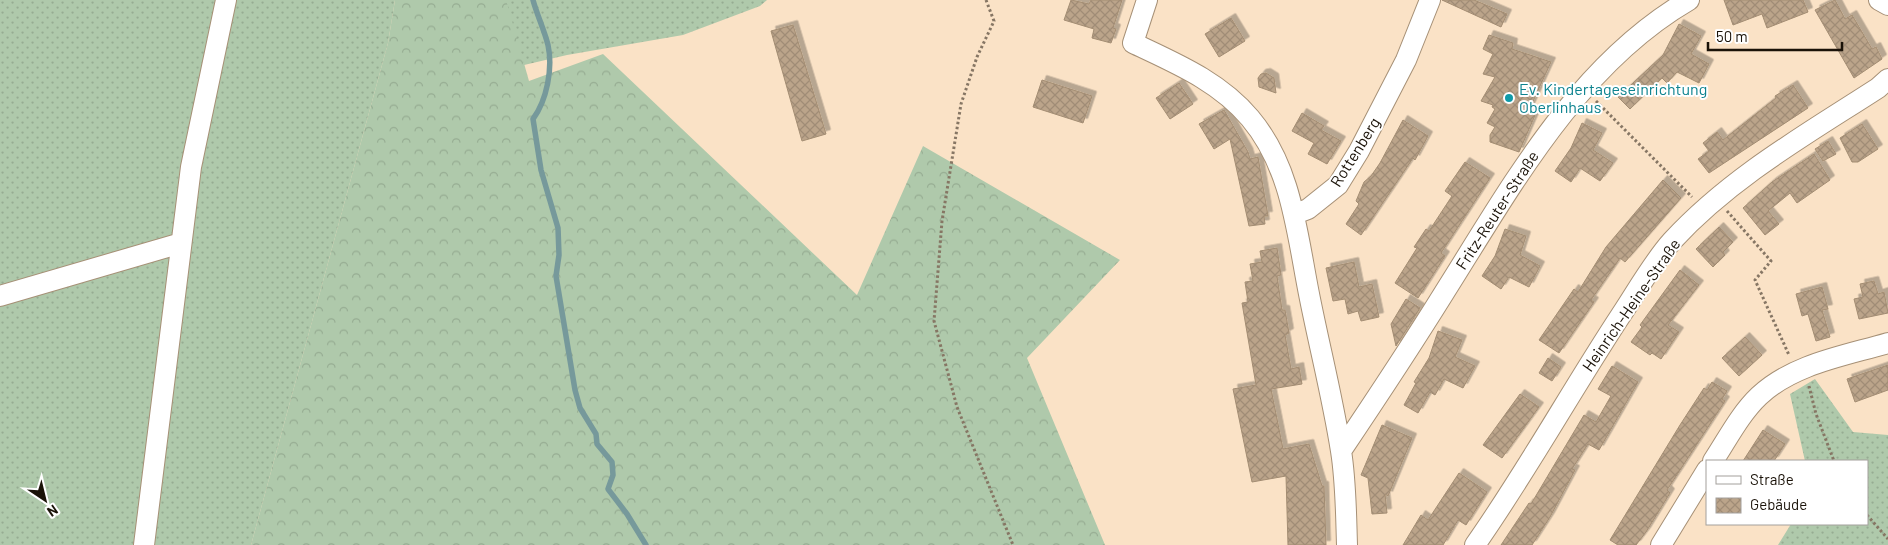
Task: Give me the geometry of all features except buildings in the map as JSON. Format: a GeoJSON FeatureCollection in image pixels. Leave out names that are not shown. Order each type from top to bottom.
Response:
{"type":"FeatureCollection","features":[{"type":"Feature","properties":{"kind":"street"},"geometry":{"type":"LineString","coordinates":[[146,543],[191,167],[226,0]]}},
{"type":"Feature","properties":{"kind":"street"},"geometry":{"type":"LineString","coordinates":[[1147,0],[1133,43],[1193,71],[1222,92],[1250,117],[1269,145],[1296,214],[1301,256],[1341,451],[1347,545]]}},
{"type":"Feature","properties":{"kind":"street","name":"Rottenberg"},"geometry":{"type":"LineString","coordinates":[[1296,214],[1308,210],[1338,185],[1359,151],[1406,60],[1430,0]]}},
{"type":"Feature","properties":{"kind":"street","name":"Fritz-Reuter-Straße"},"geometry":{"type":"LineString","coordinates":[[1341,451],[1437,305],[1515,179],[1552,127],[1636,37],[1689,0]]}},
{"type":"Feature","properties":{"kind":"street"},"geometry":{"type":"LineString","coordinates":[[1879,0],[1888,5]]}},
{"type":"Feature","properties":{"kind":"street","name":"Heinrich-Heine-Straße"},"geometry":{"type":"LineString","coordinates":[[1475,545],[1501,508],[1585,370],[1672,241],[1766,159],[1878,88],[1888,79]]}},
{"type":"Feature","properties":{"kind":"street"},"geometry":{"type":"LineString","coordinates":[[0,296],[181,243]]}},
{"type":"Feature","properties":{"kind":"street"},"geometry":{"type":"LineString","coordinates":[[1713,460],[1757,397],[1777,381],[1800,370],[1888,343]]}},
{"type":"Feature","properties":{"kind":"street"},"geometry":{"type":"LineString","coordinates":[[1661,545],[1706,472]]}},
{"type":"Feature","properties":{"kind":"path"},"geometry":{"type":"LineString","coordinates":[[986,0],[994,21],[977,57],[961,104],[942,221],[934,320],[957,407],[1013,545]]}},
{"type":"Feature","properties":{"kind":"path"},"geometry":{"type":"LineString","coordinates":[[1585,90],[1771,261],[1755,280],[1800,370],[1834,460]]}},
{"type":"Feature","properties":{"kind":"path"},"geometry":{"type":"LineString","coordinates":[[1868,516],[1888,539]]}},
{"type":"Feature","properties":{"kind":"green space"},"geometry":{"type":"Polygon","coordinates":[[[0,0],[395,0],[388,43],[251,545],[0,545],[0,0]]]}},
{"type":"Feature","properties":{"kind":"green space"},"geometry":{"type":"Polygon","coordinates":[[[395,0],[506,0],[529,81],[603,54],[857,295],[923,146],[1120,260],[1027,358],[1105,545],[251,545],[388,43],[395,0]]]}},
{"type":"Feature","properties":{"kind":"green space"},"geometry":{"type":"Polygon","coordinates":[[[468,0],[767,0],[760,6],[683,35],[567,55],[468,78],[468,0]]]}},
{"type":"Feature","properties":{"kind":"green space"},"geometry":{"type":"Polygon","coordinates":[[[1815,379],[1853,432],[1888,435],[1888,545],[1778,545],[1790,525],[1868,525],[1868,460],[1805,460],[1790,394],[1815,379]]]}},
{"type":"Feature","properties":{"kind":"waterway"},"geometry":{"type":"LineString","coordinates":[[533,0],[545,33],[550,64],[548,84],[542,103],[533,119],[541,170],[558,228],[559,255],[556,276],[575,390],[580,408],[596,434],[597,444],[612,462],[613,475],[608,489],[627,514],[646,545]]}},
{"type":"Feature","properties":{"kind":"place","name":"Ev. Kindertageseinrichtung Oberlinhaus"},"geometry":{"type":"Point","coordinates":[1509,98]}}]}
